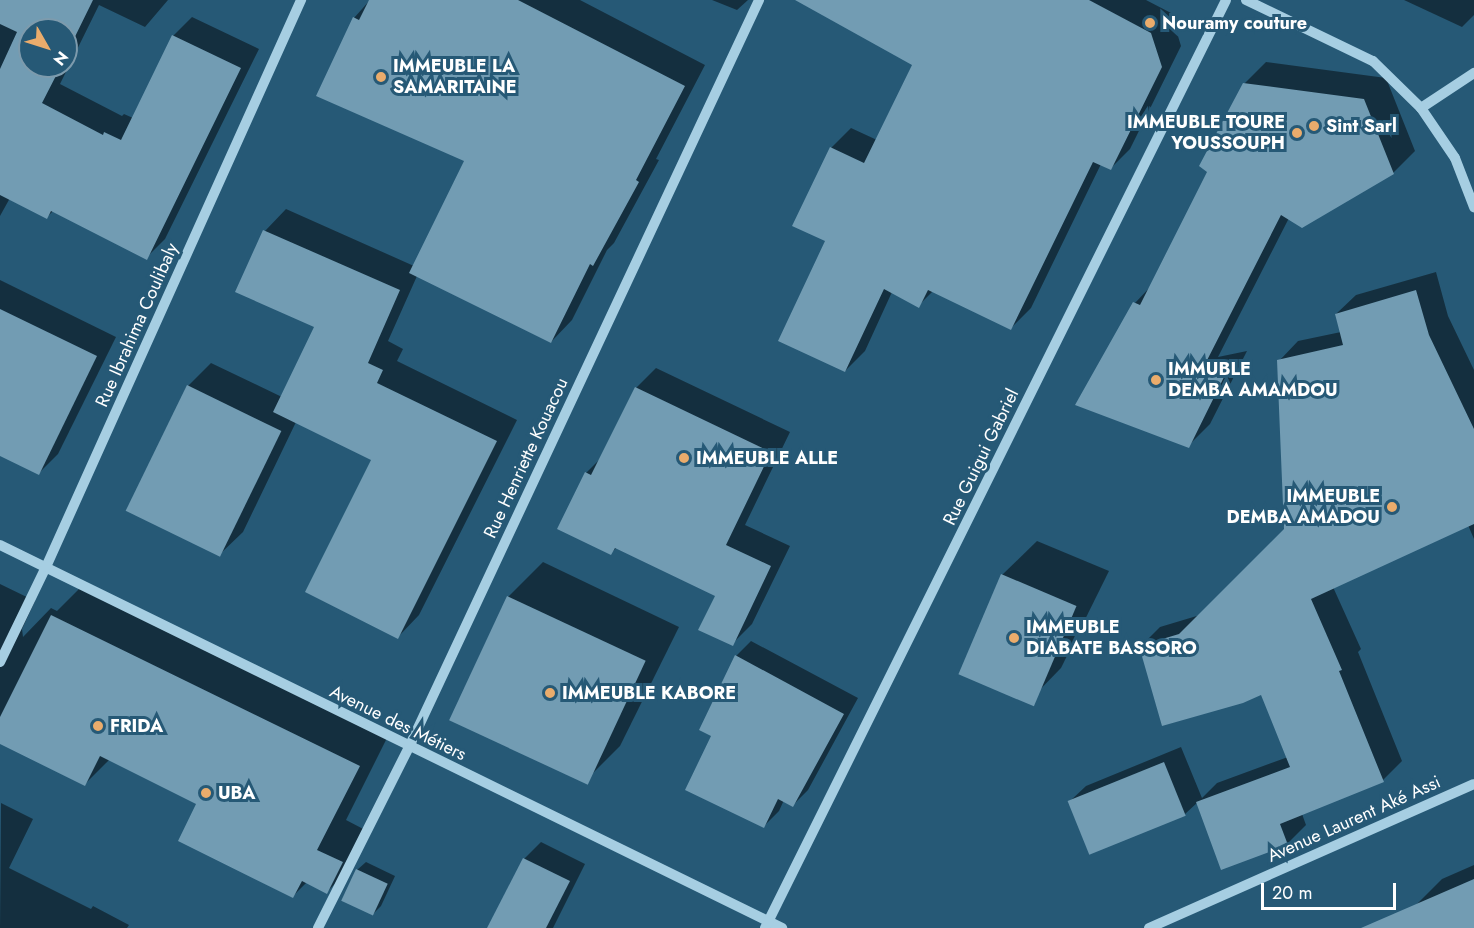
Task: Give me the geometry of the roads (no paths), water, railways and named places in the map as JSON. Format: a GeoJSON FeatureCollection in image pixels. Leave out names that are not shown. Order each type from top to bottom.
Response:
{"type":"FeatureCollection","features":[{"type":"Feature","properties":{"kind":"street","name":"Rue Ibrahima Coulibaly"},"geometry":{"type":"LineString","coordinates":[[0,662],[46,567],[301,0]]}},
{"type":"Feature","properties":{"kind":"street","name":"Rue Henriette Kouacou"},"geometry":{"type":"LineString","coordinates":[[318,928],[409,747],[759,0]]}},
{"type":"Feature","properties":{"kind":"street","name":"Rue Guigui Gabriel"},"geometry":{"type":"LineString","coordinates":[[767,925],[1226,0]]}},
{"type":"Feature","properties":{"kind":"street"},"geometry":{"type":"LineString","coordinates":[[1245,0],[1373,61],[1421,108],[1455,158],[1474,207]]}},
{"type":"Feature","properties":{"kind":"street"},"geometry":{"type":"LineString","coordinates":[[1421,108],[1474,73]]}},
{"type":"Feature","properties":{"kind":"street","name":"Avenue des Métiers"},"geometry":{"type":"LineString","coordinates":[[0,545],[767,925],[782,928]]}},
{"type":"Feature","properties":{"kind":"street","name":"Avenue Laurent Aké Assi"},"geometry":{"type":"LineString","coordinates":[[1149,928],[1474,784]]}},
{"type":"Feature","properties":{"kind":"place","name":"Nouramy couture"},"geometry":{"type":"Point","coordinates":[1150,23]}},
{"type":"Feature","properties":{"kind":"place","name":"IMMEUBLE LA SAMARITAINE"},"geometry":{"type":"Point","coordinates":[381,77]}},
{"type":"Feature","properties":{"kind":"place","name":"Sint Sarl"},"geometry":{"type":"Point","coordinates":[1314,126]}},
{"type":"Feature","properties":{"kind":"place","name":"IMMEUBLE TOURE YOUSSOUPH"},"geometry":{"type":"Point","coordinates":[1297,133]}},
{"type":"Feature","properties":{"kind":"place","name":"IMMUBLE DEMBA AMAMDOU"},"geometry":{"type":"Point","coordinates":[1156,380]}},
{"type":"Feature","properties":{"kind":"place","name":"IMMEUBLE ALLE"},"geometry":{"type":"Point","coordinates":[684,458]}},
{"type":"Feature","properties":{"kind":"place","name":"IMMEUBLE DEMBA AMADOU"},"geometry":{"type":"Point","coordinates":[1392,507]}},
{"type":"Feature","properties":{"kind":"place","name":"IMMEUBLE DIABATE BASSORO"},"geometry":{"type":"Point","coordinates":[1014,638]}},
{"type":"Feature","properties":{"kind":"place","name":"IMMEUBLE KABORE"},"geometry":{"type":"Point","coordinates":[550,693]}},
{"type":"Feature","properties":{"kind":"place","name":"FRIDA"},"geometry":{"type":"Point","coordinates":[98,726]}},
{"type":"Feature","properties":{"kind":"place","name":"UBA"},"geometry":{"type":"Point","coordinates":[206,793]}}]}
